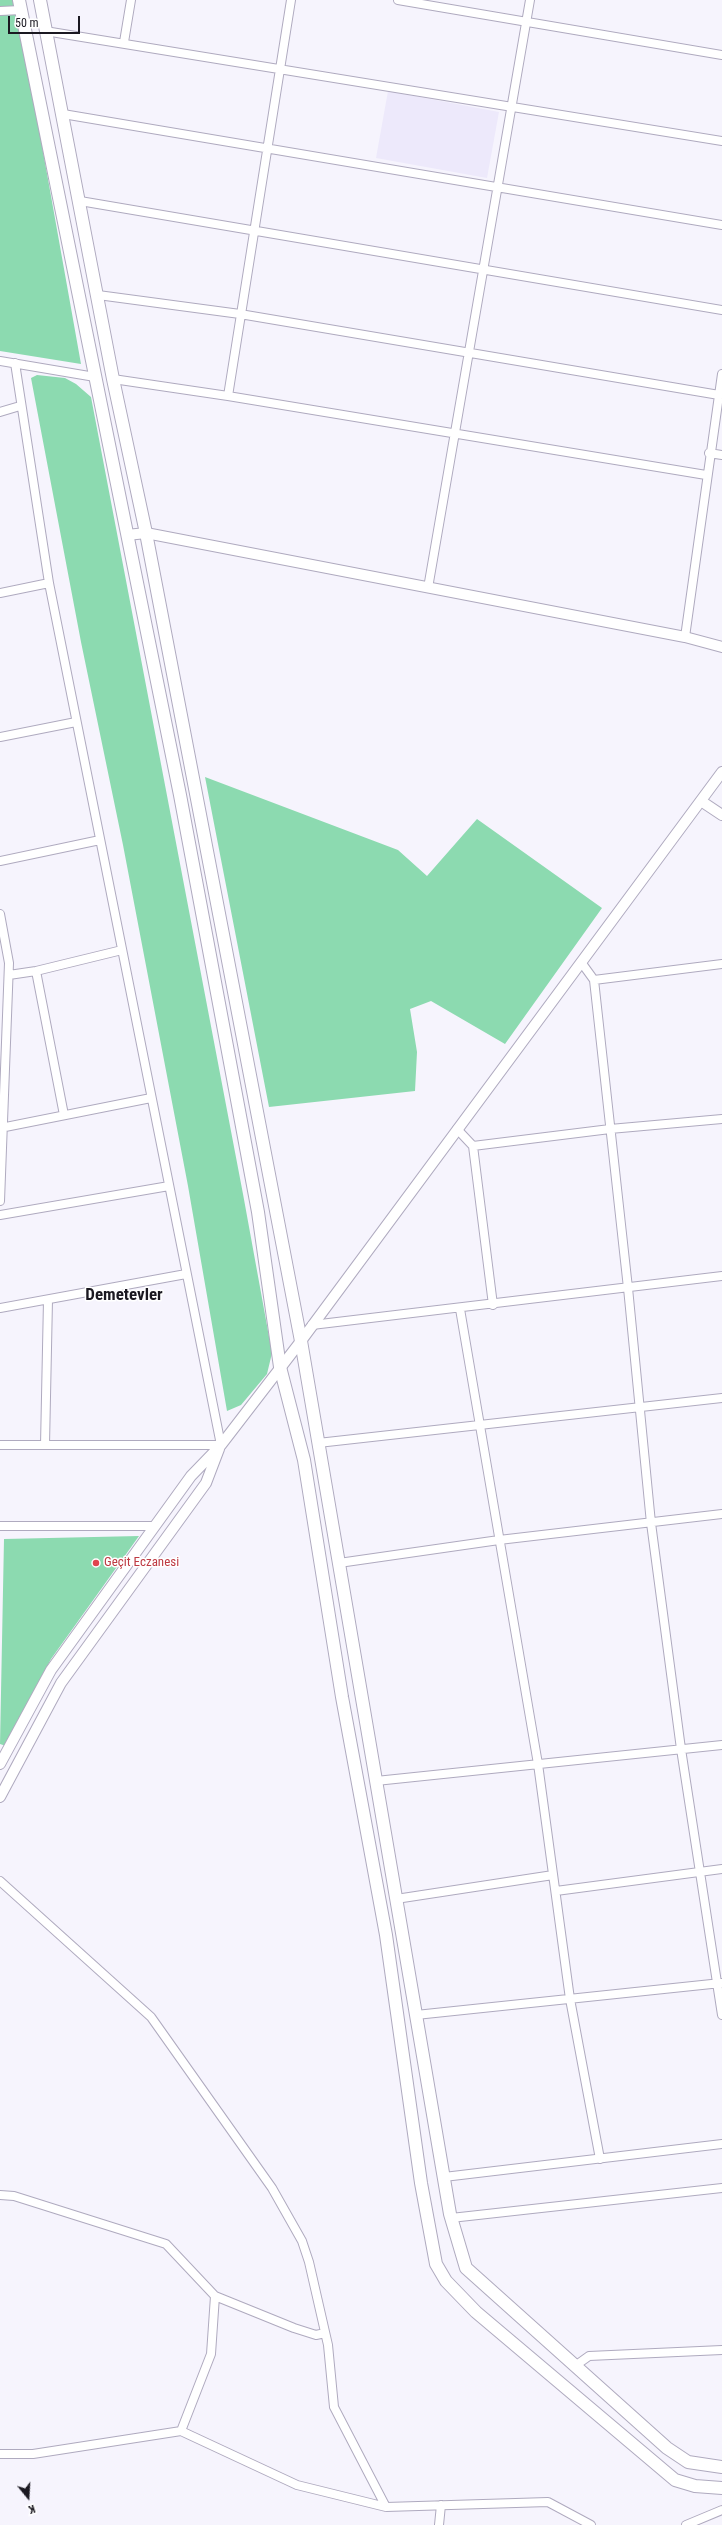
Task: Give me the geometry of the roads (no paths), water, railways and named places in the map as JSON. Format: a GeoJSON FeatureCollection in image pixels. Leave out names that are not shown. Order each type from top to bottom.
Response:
{"type":"FeatureCollection","features":[{"type":"Feature","properties":{"kind":"main road"},"geometry":{"type":"LineString","coordinates":[[40,0],[80,201],[113,379],[146,533],[301,1341],[451,2218],[466,2268],[666,2448],[688,2462],[722,2467]]}},
{"type":"Feature","properties":{"kind":"main road"},"geometry":{"type":"LineString","coordinates":[[20,5],[180,794],[258,1212],[280,1367],[304,1460],[342,1697],[386,1935],[421,2183],[436,2264],[446,2281],[476,2312],[675,2480],[695,2486],[722,2488]]}},
{"type":"Feature","properties":{"kind":"street"},"geometry":{"type":"LineString","coordinates":[[124,42],[131,0]]}},
{"type":"Feature","properties":{"kind":"street"},"geometry":{"type":"LineString","coordinates":[[228,396],[266,148],[281,68],[291,0]]}},
{"type":"Feature","properties":{"kind":"street"},"geometry":{"type":"LineString","coordinates":[[398,0],[722,55]]}},
{"type":"Feature","properties":{"kind":"street"},"geometry":{"type":"LineString","coordinates":[[428,588],[530,0]]}},
{"type":"Feature","properties":{"kind":"street"},"geometry":{"type":"LineString","coordinates":[[0,11],[20,5]]}},
{"type":"Feature","properties":{"kind":"street"},"geometry":{"type":"LineString","coordinates":[[45,31],[124,42],[722,141]]}},
{"type":"Feature","properties":{"kind":"street"},"geometry":{"type":"LineString","coordinates":[[63,114],[722,225]]}},
{"type":"Feature","properties":{"kind":"street"},"geometry":{"type":"LineString","coordinates":[[80,201],[253,232],[722,310]]}},
{"type":"Feature","properties":{"kind":"street"},"geometry":{"type":"LineString","coordinates":[[98,295],[240,314],[719,395]]}},
{"type":"Feature","properties":{"kind":"street"},"geometry":{"type":"LineString","coordinates":[[0,361],[95,376]]}},
{"type":"Feature","properties":{"kind":"street"},"geometry":{"type":"LineString","coordinates":[[0,1797],[61,1683],[206,1483],[221,1445],[49,583],[20,406],[15,363]]}},
{"type":"Feature","properties":{"kind":"street"},"geometry":{"type":"LineString","coordinates":[[685,637],[709,453],[722,374]]}},
{"type":"Feature","properties":{"kind":"street"},"geometry":{"type":"LineString","coordinates":[[113,379],[228,396],[706,475]]}},
{"type":"Feature","properties":{"kind":"street"},"geometry":{"type":"LineString","coordinates":[[0,412],[20,406]]}},
{"type":"Feature","properties":{"kind":"street"},"geometry":{"type":"LineString","coordinates":[[709,453],[722,456]]}},
{"type":"Feature","properties":{"kind":"street"},"geometry":{"type":"LineString","coordinates":[[127,535],[146,533],[685,637],[722,647]]}},
{"type":"Feature","properties":{"kind":"street"},"geometry":{"type":"LineString","coordinates":[[0,593],[49,583]]}},
{"type":"Feature","properties":{"kind":"street"},"geometry":{"type":"LineString","coordinates":[[0,737],[76,722]]}},
{"type":"Feature","properties":{"kind":"street"},"geometry":{"type":"LineString","coordinates":[[0,1764],[51,1670],[154,1526],[191,1476],[221,1445],[301,1341],[722,772]]}},
{"type":"Feature","properties":{"kind":"street"},"geometry":{"type":"LineString","coordinates":[[701,801],[722,815]]}},
{"type":"Feature","properties":{"kind":"street"},"geometry":{"type":"LineString","coordinates":[[0,862],[100,840]]}},
{"type":"Feature","properties":{"kind":"street"},"geometry":{"type":"LineString","coordinates":[[0,914],[1,928],[9,963],[9,975],[4,1007],[0,1201]]}},
{"type":"Feature","properties":{"kind":"street"},"geometry":{"type":"LineString","coordinates":[[9,975],[36,971],[122,950]]}},
{"type":"Feature","properties":{"kind":"street"},"geometry":{"type":"LineString","coordinates":[[581,962],[594,980],[628,1288],[638,1407],[651,1523],[681,1749],[700,1872],[720,1984],[722,2015]]}},
{"type":"Feature","properties":{"kind":"street"},"geometry":{"type":"LineString","coordinates":[[594,980],[722,964]]}},
{"type":"Feature","properties":{"kind":"street"},"geometry":{"type":"LineString","coordinates":[[36,971],[64,1115]]}},
{"type":"Feature","properties":{"kind":"street"},"geometry":{"type":"LineString","coordinates":[[2,1128],[151,1098]]}},
{"type":"Feature","properties":{"kind":"street"},"geometry":{"type":"LineString","coordinates":[[473,1146],[610,1129],[722,1119]]}},
{"type":"Feature","properties":{"kind":"street"},"geometry":{"type":"LineString","coordinates":[[457,1129],[473,1146],[493,1305]]}},
{"type":"Feature","properties":{"kind":"street"},"geometry":{"type":"LineString","coordinates":[[0,1215],[169,1186]]}},
{"type":"Feature","properties":{"kind":"street"},"geometry":{"type":"LineString","coordinates":[[0,1308],[186,1274]]}},
{"type":"Feature","properties":{"kind":"street"},"geometry":{"type":"LineString","coordinates":[[312,1325],[460,1309],[722,1276]]}},
{"type":"Feature","properties":{"kind":"street"},"geometry":{"type":"LineString","coordinates":[[45,1445],[48,1300]]}},
{"type":"Feature","properties":{"kind":"street"},"geometry":{"type":"LineString","coordinates":[[460,1309],[538,1764],[570,1999],[600,2159]]}},
{"type":"Feature","properties":{"kind":"street"},"geometry":{"type":"LineString","coordinates":[[318,1442],[722,1398]]}},
{"type":"Feature","properties":{"kind":"street"},"geometry":{"type":"LineString","coordinates":[[0,1445],[221,1445]]}},
{"type":"Feature","properties":{"kind":"street"},"geometry":{"type":"LineString","coordinates":[[339,1563],[499,1540],[722,1514]]}},
{"type":"Feature","properties":{"kind":"street"},"geometry":{"type":"LineString","coordinates":[[0,1526],[154,1526]]}},
{"type":"Feature","properties":{"kind":"street"},"geometry":{"type":"LineString","coordinates":[[376,1781],[722,1745]]}},
{"type":"Feature","properties":{"kind":"street"},"geometry":{"type":"LineString","coordinates":[[556,1891],[722,1869]]}},
{"type":"Feature","properties":{"kind":"street"},"geometry":{"type":"LineString","coordinates":[[396,1900],[554,1875]]}},
{"type":"Feature","properties":{"kind":"street"},"geometry":{"type":"LineString","coordinates":[[0,1882],[151,2017],[257,2166],[289,2216],[302,2241],[309,2262],[325,2333],[334,2407],[386,2508]]}},
{"type":"Feature","properties":{"kind":"street"},"geometry":{"type":"LineString","coordinates":[[416,2014],[720,1984]]}},
{"type":"Feature","properties":{"kind":"street"},"geometry":{"type":"LineString","coordinates":[[444,2177],[722,2144]]}},
{"type":"Feature","properties":{"kind":"street"},"geometry":{"type":"LineString","coordinates":[[451,2218],[722,2188]]}},
{"type":"Feature","properties":{"kind":"street"},"geometry":{"type":"LineString","coordinates":[[0,2195],[14,2196],[166,2244],[215,2296],[294,2328],[316,2335],[325,2333]]}},
{"type":"Feature","properties":{"kind":"street"},"geometry":{"type":"LineString","coordinates":[[181,2431],[211,2354],[215,2296]]}},
{"type":"Feature","properties":{"kind":"street"},"geometry":{"type":"LineString","coordinates":[[575,2366],[589,2356],[722,2350]]}},
{"type":"Feature","properties":{"kind":"street"},"geometry":{"type":"LineString","coordinates":[[0,2454],[33,2454],[181,2431],[297,2486],[386,2508],[548,2502],[591,2525]]}},
{"type":"Feature","properties":{"kind":"street"},"geometry":{"type":"LineString","coordinates":[[439,2525],[441,2505]]}},
{"type":"Feature","properties":{"kind":"street"},"geometry":{"type":"LineString","coordinates":[[686,2525],[722,2510]]}},
{"type":"Feature","properties":{"kind":"place","name":"Geçit Eczanesi"},"geometry":{"type":"Point","coordinates":[96,1563]}},
{"type":"Feature","properties":{"kind":"district","name":"Demetevler"},"geometry":{"type":"Point","coordinates":[124,1296]}}]}
